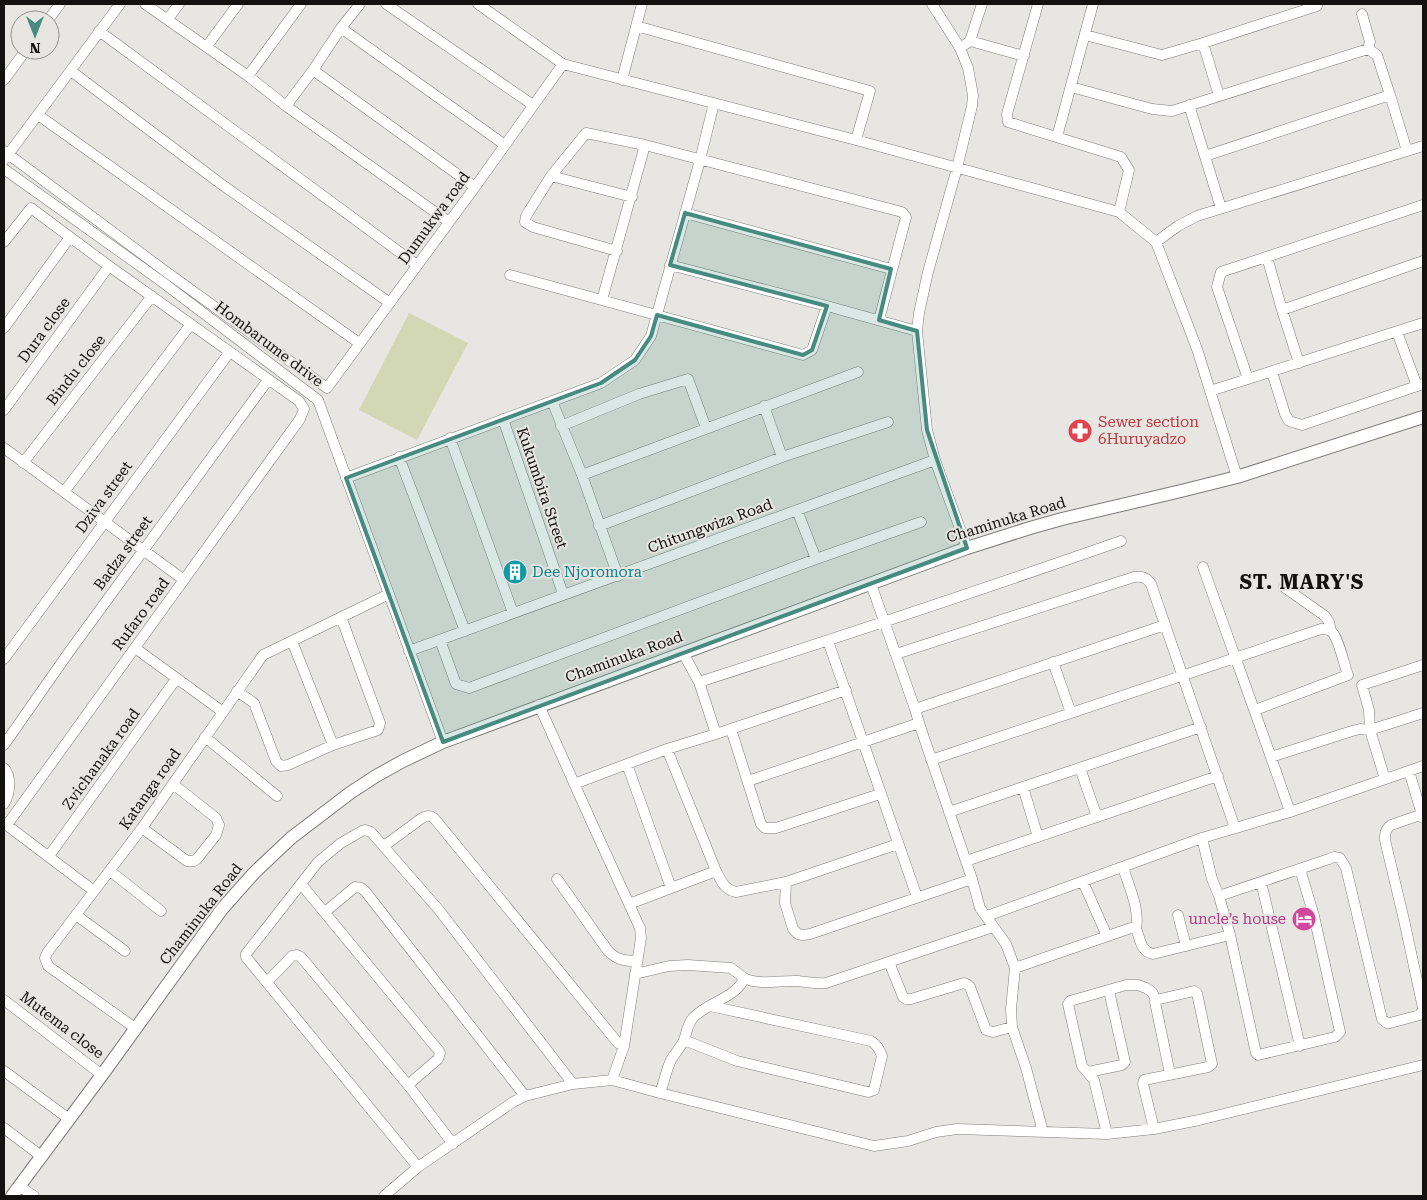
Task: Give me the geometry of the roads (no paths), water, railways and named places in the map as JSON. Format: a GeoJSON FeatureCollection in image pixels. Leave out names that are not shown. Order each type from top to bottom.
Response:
{"type":"FeatureCollection","features":[{"type":"Feature","properties":{"kind":"main road","name":"Chaminuka Road"},"geometry":{"type":"LineString","coordinates":[[15,1191],[222,909],[248,879],[310,822],[350,793],[403,762],[443,742],[967,548],[1054,521],[1237,477],[1423,417]]}},
{"type":"Feature","properties":{"kind":"street"},"geometry":{"type":"LineString","coordinates":[[5,155],[38,115],[120,4]]}},
{"type":"Feature","properties":{"kind":"street"},"geometry":{"type":"LineString","coordinates":[[145,4],[248,76],[286,106],[449,222]]}},
{"type":"Feature","properties":{"kind":"street"},"geometry":{"type":"LineString","coordinates":[[168,19],[179,4]]}},
{"type":"Feature","properties":{"kind":"street"},"geometry":{"type":"LineString","coordinates":[[206,46],[238,4]]}},
{"type":"Feature","properties":{"kind":"street"},"geometry":{"type":"LineString","coordinates":[[248,76],[301,4]]}},
{"type":"Feature","properties":{"kind":"street"},"geometry":{"type":"LineString","coordinates":[[286,106],[360,4]]}},
{"type":"Feature","properties":{"kind":"street"},"geometry":{"type":"LineString","coordinates":[[386,4],[533,105]]}},
{"type":"Feature","properties":{"kind":"street"},"geometry":{"type":"LineString","coordinates":[[478,4],[563,64],[856,140],[1119,212],[1156,242],[1197,349],[1237,477]]}},
{"type":"Feature","properties":{"kind":"street"},"geometry":{"type":"LineString","coordinates":[[622,80],[642,4]]}},
{"type":"Feature","properties":{"kind":"street"},"geometry":{"type":"LineString","coordinates":[[932,4],[960,48],[968,68],[973,95],[957,168],[928,272],[917,331],[927,430],[967,548]]}},
{"type":"Feature","properties":{"kind":"street"},"geometry":{"type":"LineString","coordinates":[[960,48],[970,41],[982,4]]}},
{"type":"Feature","properties":{"kind":"street"},"geometry":{"type":"LineString","coordinates":[[1038,4],[1007,114],[1008,122],[1121,157],[1130,170],[1119,212]]}},
{"type":"Feature","properties":{"kind":"street"},"geometry":{"type":"LineString","coordinates":[[1057,137],[1093,4]]}},
{"type":"Feature","properties":{"kind":"street"},"geometry":{"type":"LineString","coordinates":[[1085,35],[1162,55],[1317,6],[1317,4]]}},
{"type":"Feature","properties":{"kind":"street"},"geometry":{"type":"LineString","coordinates":[[1362,14],[1370,42],[1368,49]]}},
{"type":"Feature","properties":{"kind":"street"},"geometry":{"type":"LineString","coordinates":[[636,26],[870,91],[856,140]]}},
{"type":"Feature","properties":{"kind":"street"},"geometry":{"type":"LineString","coordinates":[[341,28],[505,145]]}},
{"type":"Feature","properties":{"kind":"street"},"geometry":{"type":"LineString","coordinates":[[99,31],[417,265]]}},
{"type":"Feature","properties":{"kind":"street"},"geometry":{"type":"LineString","coordinates":[[970,41],[1024,56]]}},
{"type":"Feature","properties":{"kind":"street"},"geometry":{"type":"LineString","coordinates":[[1204,43],[1219,96]]}},
{"type":"Feature","properties":{"kind":"street"},"geometry":{"type":"LineString","coordinates":[[1071,87],[1152,109],[1172,110],[1368,49]]}},
{"type":"Feature","properties":{"kind":"street"},"geometry":{"type":"LineString","coordinates":[[1368,49],[1377,55],[1407,151]]}},
{"type":"Feature","properties":{"kind":"street"},"geometry":{"type":"LineString","coordinates":[[4,80],[19,60]]}},
{"type":"Feature","properties":{"kind":"street","name":"Dumukwa road"},"geometry":{"type":"LineString","coordinates":[[5,155],[327,388],[563,64]]}},
{"type":"Feature","properties":{"kind":"street"},"geometry":{"type":"LineString","coordinates":[[313,70],[475,187]]}},
{"type":"Feature","properties":{"kind":"street"},"geometry":{"type":"LineString","coordinates":[[71,71],[222,184],[390,303]]}},
{"type":"Feature","properties":{"kind":"street"},"geometry":{"type":"LineString","coordinates":[[1205,156],[1390,95]]}},
{"type":"Feature","properties":{"kind":"street"},"geometry":{"type":"LineString","coordinates":[[346,478],[601,382],[635,360],[651,336],[714,103]]}},
{"type":"Feature","properties":{"kind":"street"},"geometry":{"type":"LineString","coordinates":[[1189,105],[1221,208]]}},
{"type":"Feature","properties":{"kind":"street"},"geometry":{"type":"LineString","coordinates":[[38,115],[359,343]]}},
{"type":"Feature","properties":{"kind":"street"},"geometry":{"type":"LineString","coordinates":[[617,250],[533,227],[525,222],[526,216],[551,176],[586,133],[645,145],[902,212],[906,218],[878,320]]}},
{"type":"Feature","properties":{"kind":"street"},"geometry":{"type":"LineString","coordinates":[[602,300],[645,145]]}},
{"type":"Feature","properties":{"kind":"street"},"geometry":{"type":"LineString","coordinates":[[1156,242],[1178,226],[1197,216],[1423,146]]}},
{"type":"Feature","properties":{"kind":"street","name":"Hombarume drive"},"geometry":{"type":"LineString","coordinates":[[4,170],[161,281],[318,400],[443,742]]}},
{"type":"Feature","properties":{"kind":"street"},"geometry":{"type":"LineString","coordinates":[[551,176],[632,197]]}},
{"type":"Feature","properties":{"kind":"street"},"geometry":{"type":"LineString","coordinates":[[1248,379],[1217,287],[1221,272],[1423,205]]}},
{"type":"Feature","properties":{"kind":"street"},"geometry":{"type":"LineString","coordinates":[[4,242],[31,208],[268,380]]}},
{"type":"Feature","properties":{"kind":"street"},"geometry":{"type":"LineString","coordinates":[[685,213],[891,269]]}},
{"type":"Feature","properties":{"kind":"street"},"geometry":{"type":"LineString","coordinates":[[4,328],[70,237]]}},
{"type":"Feature","properties":{"kind":"street"},"geometry":{"type":"LineString","coordinates":[[1267,257],[1299,363]]}},
{"type":"Feature","properties":{"kind":"street"},"geometry":{"type":"LineString","coordinates":[[1282,310],[1423,261]]}},
{"type":"Feature","properties":{"kind":"street"},"geometry":{"type":"LineString","coordinates":[[670,265],[917,331]]}},
{"type":"Feature","properties":{"kind":"street","name":"Dura close"},"geometry":{"type":"LineString","coordinates":[[4,410],[109,266]]}},
{"type":"Feature","properties":{"kind":"street"},"geometry":{"type":"LineString","coordinates":[[510,275],[803,355],[812,350],[828,306]]}},
{"type":"Feature","properties":{"kind":"street","name":"Bindu close"},"geometry":{"type":"LineString","coordinates":[[23,463],[152,296]]}},
{"type":"Feature","properties":{"kind":"street"},"geometry":{"type":"LineString","coordinates":[[1210,391],[1423,323]]}},
{"type":"Feature","properties":{"kind":"street"},"geometry":{"type":"LineString","coordinates":[[64,492],[191,324]]}},
{"type":"Feature","properties":{"kind":"street"},"geometry":{"type":"LineString","coordinates":[[1272,372],[1285,414],[1290,421],[1302,425],[1420,385],[1397,332]]}},
{"type":"Feature","properties":{"kind":"street","name":"Dziva street"},"geometry":{"type":"LineString","coordinates":[[4,659],[229,353]]}},
{"type":"Feature","properties":{"kind":"street"},"geometry":{"type":"LineString","coordinates":[[582,475],[858,372]]}},
{"type":"Feature","properties":{"kind":"street"},"geometry":{"type":"LineString","coordinates":[[561,426],[639,394],[688,379],[706,428]]}},
{"type":"Feature","properties":{"kind":"street","name":"Rufaro road"},"geometry":{"type":"LineString","coordinates":[[5,824],[300,419],[304,410],[299,401],[268,380]]}},
{"type":"Feature","properties":{"kind":"street","name":"Badza street"},"geometry":{"type":"LineString","coordinates":[[4,745],[69,652],[268,380]]}},
{"type":"Feature","properties":{"kind":"street"},"geometry":{"type":"LineString","coordinates":[[552,401],[582,475],[618,576]]}},
{"type":"Feature","properties":{"kind":"street"},"geometry":{"type":"LineString","coordinates":[[764,406],[782,457]]}},
{"type":"Feature","properties":{"kind":"street","name":"Kukumbira Street"},"geometry":{"type":"LineString","coordinates":[[503,419],[564,594]]}},
{"type":"Feature","properties":{"kind":"street"},"geometry":{"type":"LineString","coordinates":[[600,526],[782,457],[888,422]]}},
{"type":"Feature","properties":{"kind":"street"},"geometry":{"type":"LineString","coordinates":[[450,438],[513,613]]}},
{"type":"Feature","properties":{"kind":"street"},"geometry":{"type":"LineString","coordinates":[[4,448],[184,580]]}},
{"type":"Feature","properties":{"kind":"street"},"geometry":{"type":"LineString","coordinates":[[399,457],[465,631]]}},
{"type":"Feature","properties":{"kind":"street","name":"Chitungwiza Road"},"geometry":{"type":"LineString","coordinates":[[409,651],[936,460]]}},
{"type":"Feature","properties":{"kind":"street"},"geometry":{"type":"LineString","coordinates":[[797,510],[816,559]]}},
{"type":"Feature","properties":{"kind":"street"},"geometry":{"type":"LineString","coordinates":[[440,640],[456,684],[469,688],[921,522]]}},
{"type":"Feature","properties":{"kind":"street"},"geometry":{"type":"LineString","coordinates":[[699,682],[999,584],[1121,540]]}},
{"type":"Feature","properties":{"kind":"street"},"geometry":{"type":"LineString","coordinates":[[1203,567],[1290,812]]}},
{"type":"Feature","properties":{"kind":"street"},"geometry":{"type":"LineString","coordinates":[[896,654],[1134,577],[1141,576],[1147,579],[1151,584],[1184,676],[1235,828]]}},
{"type":"Feature","properties":{"kind":"street"},"geometry":{"type":"LineString","coordinates":[[871,584],[915,709],[980,908],[1006,944],[1015,968],[1011,1009],[1012,1027],[1026,1068],[1043,1132]]}},
{"type":"Feature","properties":{"kind":"street"},"geometry":{"type":"LineString","coordinates":[[1255,710],[1348,675],[1336,638],[1325,616],[1284,587]]}},
{"type":"Feature","properties":{"kind":"street","name":"Katanga road"},"geometry":{"type":"LineString","coordinates":[[135,1028],[48,966],[46,962],[47,952],[142,828],[262,654],[389,594]]}},
{"type":"Feature","properties":{"kind":"street"},"geometry":{"type":"LineString","coordinates":[[237,691],[254,703],[276,761],[281,766],[288,766],[332,745],[378,730],[380,723],[340,617]]}},
{"type":"Feature","properties":{"kind":"street"},"geometry":{"type":"LineString","coordinates":[[915,709],[1165,625]]}},
{"type":"Feature","properties":{"kind":"street"},"geometry":{"type":"LineString","coordinates":[[931,760],[1321,629],[1332,631]]}},
{"type":"Feature","properties":{"kind":"street"},"geometry":{"type":"LineString","coordinates":[[292,641],[332,745]]}},
{"type":"Feature","properties":{"kind":"street"},"geometry":{"type":"LineString","coordinates":[[828,641],[917,897]]}},
{"type":"Feature","properties":{"kind":"street"},"geometry":{"type":"LineString","coordinates":[[135,648],[223,712]]}},
{"type":"Feature","properties":{"kind":"street"},"geometry":{"type":"LineString","coordinates":[[683,653],[699,682],[716,734]]}},
{"type":"Feature","properties":{"kind":"street"},"geometry":{"type":"LineString","coordinates":[[1053,662],[1071,713]]}},
{"type":"Feature","properties":{"kind":"street"},"geometry":{"type":"LineString","coordinates":[[1385,779],[1370,730],[1369,710],[1362,685],[1423,664]]}},
{"type":"Feature","properties":{"kind":"street","name":"Zvichanaka road"},"geometry":{"type":"LineString","coordinates":[[49,856],[176,679]]}},
{"type":"Feature","properties":{"kind":"street"},"geometry":{"type":"LineString","coordinates":[[574,784],[667,749],[846,690]]}},
{"type":"Feature","properties":{"kind":"street"},"geometry":{"type":"LineString","coordinates":[[539,706],[640,928],[641,938],[624,1046],[612,1080]]}},
{"type":"Feature","properties":{"kind":"street"},"geometry":{"type":"LineString","coordinates":[[1271,758],[1352,731],[1360,729],[1370,730],[1423,713]]}},
{"type":"Feature","properties":{"kind":"street"},"geometry":{"type":"LineString","coordinates":[[748,781],[919,723]]}},
{"type":"Feature","properties":{"kind":"street"},"geometry":{"type":"LineString","coordinates":[[949,812],[1201,728]]}},
{"type":"Feature","properties":{"kind":"street"},"geometry":{"type":"LineString","coordinates":[[731,729],[761,824],[765,828],[776,828],[880,794]]}},
{"type":"Feature","properties":{"kind":"street"},"geometry":{"type":"LineString","coordinates":[[205,737],[277,796]]}},
{"type":"Feature","properties":{"kind":"street"},"geometry":{"type":"LineString","coordinates":[[667,749],[716,871],[728,890],[736,892],[786,882],[898,844]]}},
{"type":"Feature","properties":{"kind":"street"},"geometry":{"type":"LineString","coordinates":[[627,764],[671,888]]}},
{"type":"Feature","properties":{"kind":"street"},"geometry":{"type":"LineString","coordinates":[[986,916],[1202,838],[1290,812],[1423,766]]}},
{"type":"Feature","properties":{"kind":"street"},"geometry":{"type":"LineString","coordinates":[[4,768],[8,773],[10,791],[4,804]]}},
{"type":"Feature","properties":{"kind":"street"},"geometry":{"type":"LineString","coordinates":[[1080,768],[1097,817]]}},
{"type":"Feature","properties":{"kind":"street"},"geometry":{"type":"LineString","coordinates":[[1219,896],[1334,857],[1340,858],[1346,868],[1382,1018],[1390,1023],[1420,1015],[1423,1009],[1385,840],[1386,828],[1423,816],[1409,771]]}},
{"type":"Feature","properties":{"kind":"street"},"geometry":{"type":"LineString","coordinates":[[966,861],[1218,776]]}},
{"type":"Feature","properties":{"kind":"street"},"geometry":{"type":"LineString","coordinates":[[142,828],[191,861],[197,859],[216,835],[219,825],[216,818],[173,784]]}},
{"type":"Feature","properties":{"kind":"street"},"geometry":{"type":"LineString","coordinates":[[1023,787],[1038,837]]}},
{"type":"Feature","properties":{"kind":"street"},"geometry":{"type":"LineString","coordinates":[[384,846],[422,818],[426,816],[434,818],[613,1037],[624,1046]]}},
{"type":"Feature","properties":{"kind":"street"},"geometry":{"type":"LineString","coordinates":[[5,824],[94,891]]}},
{"type":"Feature","properties":{"kind":"street"},"geometry":{"type":"LineString","coordinates":[[418,1167],[246,957],[247,952],[318,862],[326,854],[362,831],[371,832],[439,910],[573,1084]]}},
{"type":"Feature","properties":{"kind":"street"},"geometry":{"type":"LineString","coordinates":[[1202,838],[1212,879],[1230,935],[1258,1055],[1335,1037],[1340,1032],[1314,916],[1300,869]]}},
{"type":"Feature","properties":{"kind":"street"},"geometry":{"type":"LineString","coordinates":[[1123,867],[1135,906],[1138,922],[1136,929],[1140,944],[1147,952],[1153,954],[1230,935]]}},
{"type":"Feature","properties":{"kind":"street"},"geometry":{"type":"LineString","coordinates":[[110,871],[160,911]]}},
{"type":"Feature","properties":{"kind":"street"},"geometry":{"type":"LineString","coordinates":[[629,904],[716,871]]}},
{"type":"Feature","properties":{"kind":"street"},"geometry":{"type":"LineString","coordinates":[[557,879],[608,951],[618,959],[637,961]]}},
{"type":"Feature","properties":{"kind":"street"},"geometry":{"type":"LineString","coordinates":[[786,882],[786,903],[793,930],[803,935],[972,879]]}},
{"type":"Feature","properties":{"kind":"street"},"geometry":{"type":"LineString","coordinates":[[1083,882],[1107,936]]}},
{"type":"Feature","properties":{"kind":"street"},"geometry":{"type":"LineString","coordinates":[[1261,882],[1300,1046]]}},
{"type":"Feature","properties":{"kind":"street"},"geometry":{"type":"LineString","coordinates":[[301,884],[440,1053],[438,1060],[408,1085]]}},
{"type":"Feature","properties":{"kind":"street"},"geometry":{"type":"LineString","coordinates":[[325,912],[355,887],[365,891],[525,1096]]}},
{"type":"Feature","properties":{"kind":"street"},"geometry":{"type":"LineString","coordinates":[[76,915],[125,952]]}},
{"type":"Feature","properties":{"kind":"street"},"geometry":{"type":"LineString","coordinates":[[1178,915],[1186,946]]}},
{"type":"Feature","properties":{"kind":"street"},"geometry":{"type":"LineString","coordinates":[[635,974],[669,966],[688,965],[731,968],[744,978],[755,982],[817,984],[844,977],[993,927]]}},
{"type":"Feature","properties":{"kind":"street"},"geometry":{"type":"LineString","coordinates":[[1015,968],[1131,928],[1136,929]]}},
{"type":"Feature","properties":{"kind":"street"},"geometry":{"type":"LineString","coordinates":[[267,982],[292,956],[301,956],[408,1085],[453,1144]]}},
{"type":"Feature","properties":{"kind":"street"},"geometry":{"type":"LineString","coordinates":[[889,962],[903,997],[906,999],[966,983],[970,987],[986,1030],[993,1032],[1012,1027]]}},
{"type":"Feature","properties":{"kind":"street"},"geometry":{"type":"LineString","coordinates":[[660,1093],[671,1060],[684,1040],[687,1027],[691,1021],[698,1014],[741,986],[744,978]]}},
{"type":"Feature","properties":{"kind":"street"},"geometry":{"type":"LineString","coordinates":[[1107,1134],[1094,1080],[1082,1066],[1068,1004],[1070,1001],[1126,985],[1138,985],[1152,992],[1156,1000],[1154,1004],[1170,1074]]}},
{"type":"Feature","properties":{"kind":"street"},"geometry":{"type":"LineString","coordinates":[[1154,1129],[1142,1084],[1144,1080],[1208,1067],[1212,1064],[1197,993],[1192,990],[1156,1000]]}},
{"type":"Feature","properties":{"kind":"street"},"geometry":{"type":"LineString","coordinates":[[1088,1072],[1122,1065],[1125,1062],[1109,991]]}},
{"type":"Feature","properties":{"kind":"street","name":"Mutema close"},"geometry":{"type":"LineString","coordinates":[[4,1000],[102,1075]]}},
{"type":"Feature","properties":{"kind":"street"},"geometry":{"type":"LineString","coordinates":[[684,1040],[737,1061],[868,1092],[874,1090],[882,1056],[871,1041],[710,1006]]}},
{"type":"Feature","properties":{"kind":"street"},"geometry":{"type":"LineString","coordinates":[[384,1196],[418,1167],[504,1108],[525,1096],[573,1084],[612,1080],[872,1146],[957,1129],[1107,1134],[1154,1129],[1199,1120],[1423,1064]]}},
{"type":"Feature","properties":{"kind":"street"},"geometry":{"type":"LineString","coordinates":[[4,1071],[69,1118]]}},
{"type":"Feature","properties":{"kind":"street"},"geometry":{"type":"LineString","coordinates":[[4,1128],[41,1156]]}},
{"type":"Feature","properties":{"kind":"street"},"geometry":{"type":"LineString","coordinates":[[15,1191],[34,1196]]}},
{"type":"Feature","properties":{"kind":"place","name":"Sewer section 6Huruyadzo"},"geometry":{"type":"Point","coordinates":[1080,431]}},
{"type":"Feature","properties":{"kind":"place","name":"Dee Njoromora"},"geometry":{"type":"Point","coordinates":[515,572]}},
{"type":"Feature","properties":{"kind":"place","name":"uncle’s house"},"geometry":{"type":"Point","coordinates":[1304,919]}},
{"type":"Feature","properties":{"kind":"district","name":"ST. MARY'S"},"geometry":{"type":"Point","coordinates":[1302,582]}}]}
